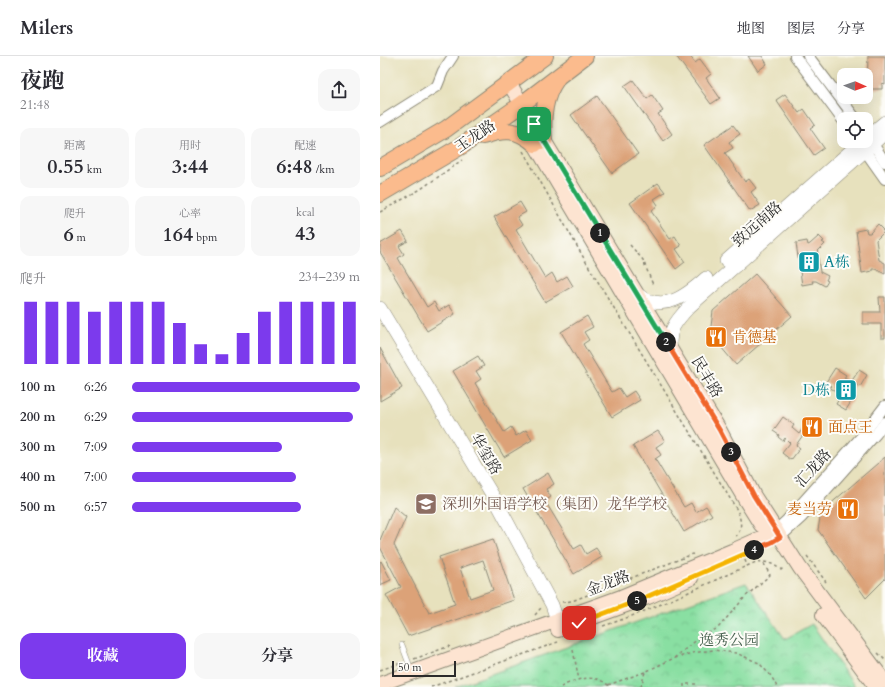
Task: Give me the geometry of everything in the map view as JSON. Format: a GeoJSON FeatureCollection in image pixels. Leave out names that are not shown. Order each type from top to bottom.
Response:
{"type":"FeatureCollection","features":[{"type":"Feature","properties":{"kind":"main road","name":"玉龙路"},"geometry":{"type":"LineString","coordinates":[[380,168],[446,129],[545,56]]}},
{"type":"Feature","properties":{"kind":"main road","name":"玉龙路"},"geometry":{"type":"LineString","coordinates":[[380,194],[470,140],[518,107],[585,56]]}},
{"type":"Feature","properties":{"kind":"main road"},"geometry":{"type":"LineString","coordinates":[[470,140],[496,132],[509,131],[524,135],[533,144],[543,121],[551,87],[561,74]]}},
{"type":"Feature","properties":{"kind":"main road","name":"民丰路"},"geometry":{"type":"LineString","coordinates":[[505,85],[518,107],[533,144],[746,501],[800,568],[885,682]]}},
{"type":"Feature","properties":{"kind":"main road","name":"民丰路"},"geometry":{"type":"LineString","coordinates":[[533,144],[637,294],[720,431],[793,574],[876,687]]}},
{"type":"Feature","properties":{"kind":"main road","name":"金龙路"},"geometry":{"type":"LineString","coordinates":[[380,684],[409,665],[557,620],[643,588],[774,536]]}},
{"type":"Feature","properties":{"kind":"main road","name":"金龙路"},"geometry":{"type":"LineString","coordinates":[[393,687],[579,623],[648,597],[736,559],[774,536]]}},
{"type":"Feature","properties":{"kind":"street"},"geometry":{"type":"LineString","coordinates":[[380,122],[437,86],[443,71],[453,56]]}},
{"type":"Feature","properties":{"kind":"street"},"geometry":{"type":"LineString","coordinates":[[795,56],[837,113]]}},
{"type":"Feature","properties":{"kind":"street"},"geometry":{"type":"LineString","coordinates":[[808,56],[851,112]]}},
{"type":"Feature","properties":{"kind":"street","name":"致远南路"},"geometry":{"type":"LineString","coordinates":[[873,133],[885,122]]}},
{"type":"Feature","properties":{"kind":"street","name":"致远南路"},"geometry":{"type":"LineString","coordinates":[[873,138],[885,133]]}},
{"type":"Feature","properties":{"kind":"street","name":"致远南路"},"geometry":{"type":"LineString","coordinates":[[637,294],[651,302],[669,302],[679,299],[687,294],[696,288],[857,148]]}},
{"type":"Feature","properties":{"kind":"street","name":"致远南路"},"geometry":{"type":"LineString","coordinates":[[671,350],[670,344],[672,330],[689,307],[858,148]]}},
{"type":"Feature","properties":{"kind":"street"},"geometry":{"type":"LineString","coordinates":[[869,148],[885,179]]}},
{"type":"Feature","properties":{"kind":"street"},"geometry":{"type":"LineString","coordinates":[[872,148],[885,162]]}},
{"type":"Feature","properties":{"kind":"street","name":"华玺路"},"geometry":{"type":"LineString","coordinates":[[380,308],[496,501],[552,605],[557,620]]}},
{"type":"Feature","properties":{"kind":"street","name":"汇龙路"},"geometry":{"type":"LineString","coordinates":[[774,536],[862,436],[885,406]]}},
{"type":"Feature","properties":{"kind":"street","name":"汇龙路"},"geometry":{"type":"LineString","coordinates":[[774,536],[802,517],[885,422]]}},
{"type":"Feature","properties":{"kind":"lane"},"geometry":{"type":"LineString","coordinates":[[402,645],[409,665]]}},
{"type":"Feature","properties":{"kind":"path"},"geometry":{"type":"LineString","coordinates":[[533,144],[586,262],[738,510],[740,527],[738,534],[734,538]]}},
{"type":"Feature","properties":{"kind":"path"},"geometry":{"type":"LineString","coordinates":[[380,212],[421,189],[464,159]]}},
{"type":"Feature","properties":{"kind":"path"},"geometry":{"type":"LineString","coordinates":[[630,245],[643,260],[653,285]]}},
{"type":"Feature","properties":{"kind":"path"},"geometry":{"type":"LineString","coordinates":[[558,603],[563,601],[572,602],[697,552]]}},
{"type":"Feature","properties":{"kind":"path"},"geometry":{"type":"LineString","coordinates":[[745,560],[748,566]]}},
{"type":"Feature","properties":{"kind":"path"},"geometry":{"type":"LineString","coordinates":[[672,659],[698,639],[718,628],[746,597],[770,575],[763,561]]}},
{"type":"Feature","properties":{"kind":"path"},"geometry":{"type":"LineString","coordinates":[[532,617],[540,609],[544,608]]}},
{"type":"Feature","properties":{"kind":"path"},"geometry":{"type":"LineString","coordinates":[[380,670],[409,665],[450,646]]}},
{"type":"Feature","properties":{"kind":"path"},"geometry":{"type":"LineString","coordinates":[[573,650],[579,680]]}},
{"type":"Feature","properties":{"kind":"path"},"geometry":{"type":"LineString","coordinates":[[561,687],[579,680],[596,678],[606,683],[607,686],[645,672],[672,659],[692,653],[713,650],[736,653],[759,663],[771,676],[777,687]]}},
{"type":"Feature","properties":{"kind":"path"},"geometry":{"type":"LineString","coordinates":[[641,687],[645,672]]}},
{"type":"Feature","properties":{"kind":"path"},"geometry":{"type":"LineString","coordinates":[[684,687],[684,684],[696,684],[696,687]]}},
{"type":"Feature","properties":{"kind":"green space","name":"逸秀公园"},"geometry":{"type":"Polygon","coordinates":[[[746,583],[785,639],[812,624],[855,687],[455,687],[746,583]]]}},
{"type":"Feature","properties":{"kind":"building"},"geometry":{"type":"Polygon","coordinates":[[[676,56],[690,56],[695,63],[700,59],[711,74],[706,78],[720,98],[711,104],[676,56]]]}},
{"type":"Feature","properties":{"kind":"building"},"geometry":{"type":"Polygon","coordinates":[[[748,56],[762,56],[767,64],[758,71],[748,56]]]}},
{"type":"Feature","properties":{"kind":"building"},"geometry":{"type":"Polygon","coordinates":[[[868,56],[885,56],[885,84],[882,83],[882,89],[873,89],[873,68],[868,68],[868,56]]]}},
{"type":"Feature","properties":{"kind":"building"},"geometry":{"type":"Polygon","coordinates":[[[633,80],[647,99],[652,95],[663,111],[658,114],[672,134],[663,141],[624,86],[633,80]]]}},
{"type":"Feature","properties":{"kind":"building"},"geometry":{"type":"Polygon","coordinates":[[[785,94],[799,113],[804,109],[815,125],[810,128],[824,148],[814,155],[776,100],[785,94]]]}},
{"type":"Feature","properties":{"kind":"building"},"geometry":{"type":"Polygon","coordinates":[[[597,96],[638,154],[612,173],[571,115],[597,96]]]}},
{"type":"Feature","properties":{"kind":"building"},"geometry":{"type":"Polygon","coordinates":[[[733,125],[740,134],[729,142],[733,148],[725,153],[745,182],[749,179],[756,188],[751,192],[760,205],[750,211],[704,145],[733,125]]]}},
{"type":"Feature","properties":{"kind":"building"},"geometry":{"type":"Polygon","coordinates":[[[658,183],[665,192],[654,199],[658,205],[651,211],[670,239],[675,236],[681,246],[676,249],[685,262],[676,269],[630,203],[658,183]]]}},
{"type":"Feature","properties":{"kind":"building"},"geometry":{"type":"Polygon","coordinates":[[[520,202],[526,212],[517,217],[522,225],[516,229],[545,278],[552,273],[557,282],[567,276],[573,286],[545,302],[494,217],[520,202]]]}},
{"type":"Feature","properties":{"kind":"building"},"geometry":{"type":"Polygon","coordinates":[[[878,224],[884,232],[876,240],[879,260],[885,263],[885,274],[875,269],[862,273],[856,231],[866,229],[867,233],[870,233],[878,224]]]}},
{"type":"Feature","properties":{"kind":"building"},"geometry":{"type":"Polygon","coordinates":[[[402,231],[408,241],[399,246],[404,254],[398,258],[427,307],[434,302],[439,311],[449,305],[455,314],[427,331],[380,252],[380,244],[402,231]]]}},
{"type":"Feature","properties":{"kind":"building","name":"A栋"},"geometry":{"type":"Polygon","coordinates":[[[819,236],[825,244],[817,252],[820,272],[828,276],[826,280],[828,281],[825,286],[816,281],[802,285],[796,243],[807,241],[808,245],[819,236]]]}},
{"type":"Feature","properties":{"kind":"building"},"geometry":{"type":"Polygon","coordinates":[[[755,274],[792,316],[736,365],[710,334],[713,311],[755,274]]]}},
{"type":"Feature","properties":{"kind":"building"},"geometry":{"type":"Polygon","coordinates":[[[879,297],[885,297],[885,338],[881,338],[881,324],[863,324],[863,312],[880,312],[879,297]]]}},
{"type":"Feature","properties":{"kind":"building"},"geometry":{"type":"Polygon","coordinates":[[[587,316],[593,327],[584,332],[589,340],[583,344],[612,392],[619,388],[625,397],[634,391],[640,400],[612,417],[561,332],[587,316]]]}},
{"type":"Feature","properties":{"kind":"building"},"geometry":{"type":"Polygon","coordinates":[[[380,348],[402,388],[380,401],[380,348]]]}},
{"type":"Feature","properties":{"kind":"building"},"geometry":{"type":"Polygon","coordinates":[[[478,356],[484,366],[476,371],[481,379],[475,383],[504,432],[511,427],[516,436],[526,430],[532,440],[504,457],[453,371],[478,356]]]}},
{"type":"Feature","properties":{"kind":"building","name":"D栋"},"geometry":{"type":"Polygon","coordinates":[[[835,368],[846,375],[844,378],[851,382],[859,370],[867,375],[860,387],[855,384],[849,394],[854,397],[846,410],[836,404],[843,392],[830,388],[832,386],[826,382],[835,368]]]}},
{"type":"Feature","properties":{"kind":"building"},"geometry":{"type":"Polygon","coordinates":[[[783,417],[794,425],[792,428],[799,434],[808,421],[815,427],[807,438],[803,435],[796,445],[800,448],[791,460],[782,453],[790,443],[785,438],[783,441],[778,437],[779,435],[773,431],[783,417]]]}},
{"type":"Feature","properties":{"kind":"building"},"geometry":{"type":"Polygon","coordinates":[[[658,431],[665,441],[656,447],[661,455],[655,459],[684,507],[691,503],[696,512],[706,506],[712,515],[684,532],[633,446],[658,431]]]}},
{"type":"Feature","properties":{"kind":"building"},"geometry":{"type":"Polygon","coordinates":[[[885,457],[885,579],[866,598],[818,530],[821,512],[885,457]]]}},
{"type":"Feature","properties":{"kind":"building"},"geometry":{"type":"Polygon","coordinates":[[[548,473],[554,484],[546,489],[551,497],[545,501],[574,549],[581,545],[586,554],[596,548],[602,557],[574,574],[523,489],[548,473]]]}},
{"type":"Feature","properties":{"kind":"building"},"geometry":{"type":"Polygon","coordinates":[[[394,507],[406,517],[394,545],[429,613],[455,604],[439,557],[493,539],[514,600],[408,636],[386,595],[401,587],[380,547],[380,540],[394,507]],[[483,560],[460,568],[470,598],[493,590],[483,560]]]}},
{"type":"Feature","properties":{"kind":"building"},"geometry":{"type":"Polygon","coordinates":[[[381,561],[391,580],[380,585],[380,562],[381,561]]]}},
{"type":"Feature","properties":{"kind":"place","name":"A栋"},"geometry":{"type":"Point","coordinates":[809,262]}},
{"type":"Feature","properties":{"kind":"place","name":"肯德基"},"geometry":{"type":"Point","coordinates":[716,337]}},
{"type":"Feature","properties":{"kind":"place","name":"D栋"},"geometry":{"type":"Point","coordinates":[846,390]}},
{"type":"Feature","properties":{"kind":"place","name":"面点王"},"geometry":{"type":"Point","coordinates":[812,427]}},
{"type":"Feature","properties":{"kind":"place","name":"深圳外国语学校（集团）龙华学校"},"geometry":{"type":"Point","coordinates":[426,504]}},
{"type":"Feature","properties":{"kind":"place","name":"麦当劳"},"geometry":{"type":"Point","coordinates":[848,509]}},
{"type":"Feature","properties":{"kind":"route"},"geometry":{"type":"LineString","coordinates":[[534,124],[720,431],[754,496],[780,537],[736,559],[648,597],[579,623]]}}]}
